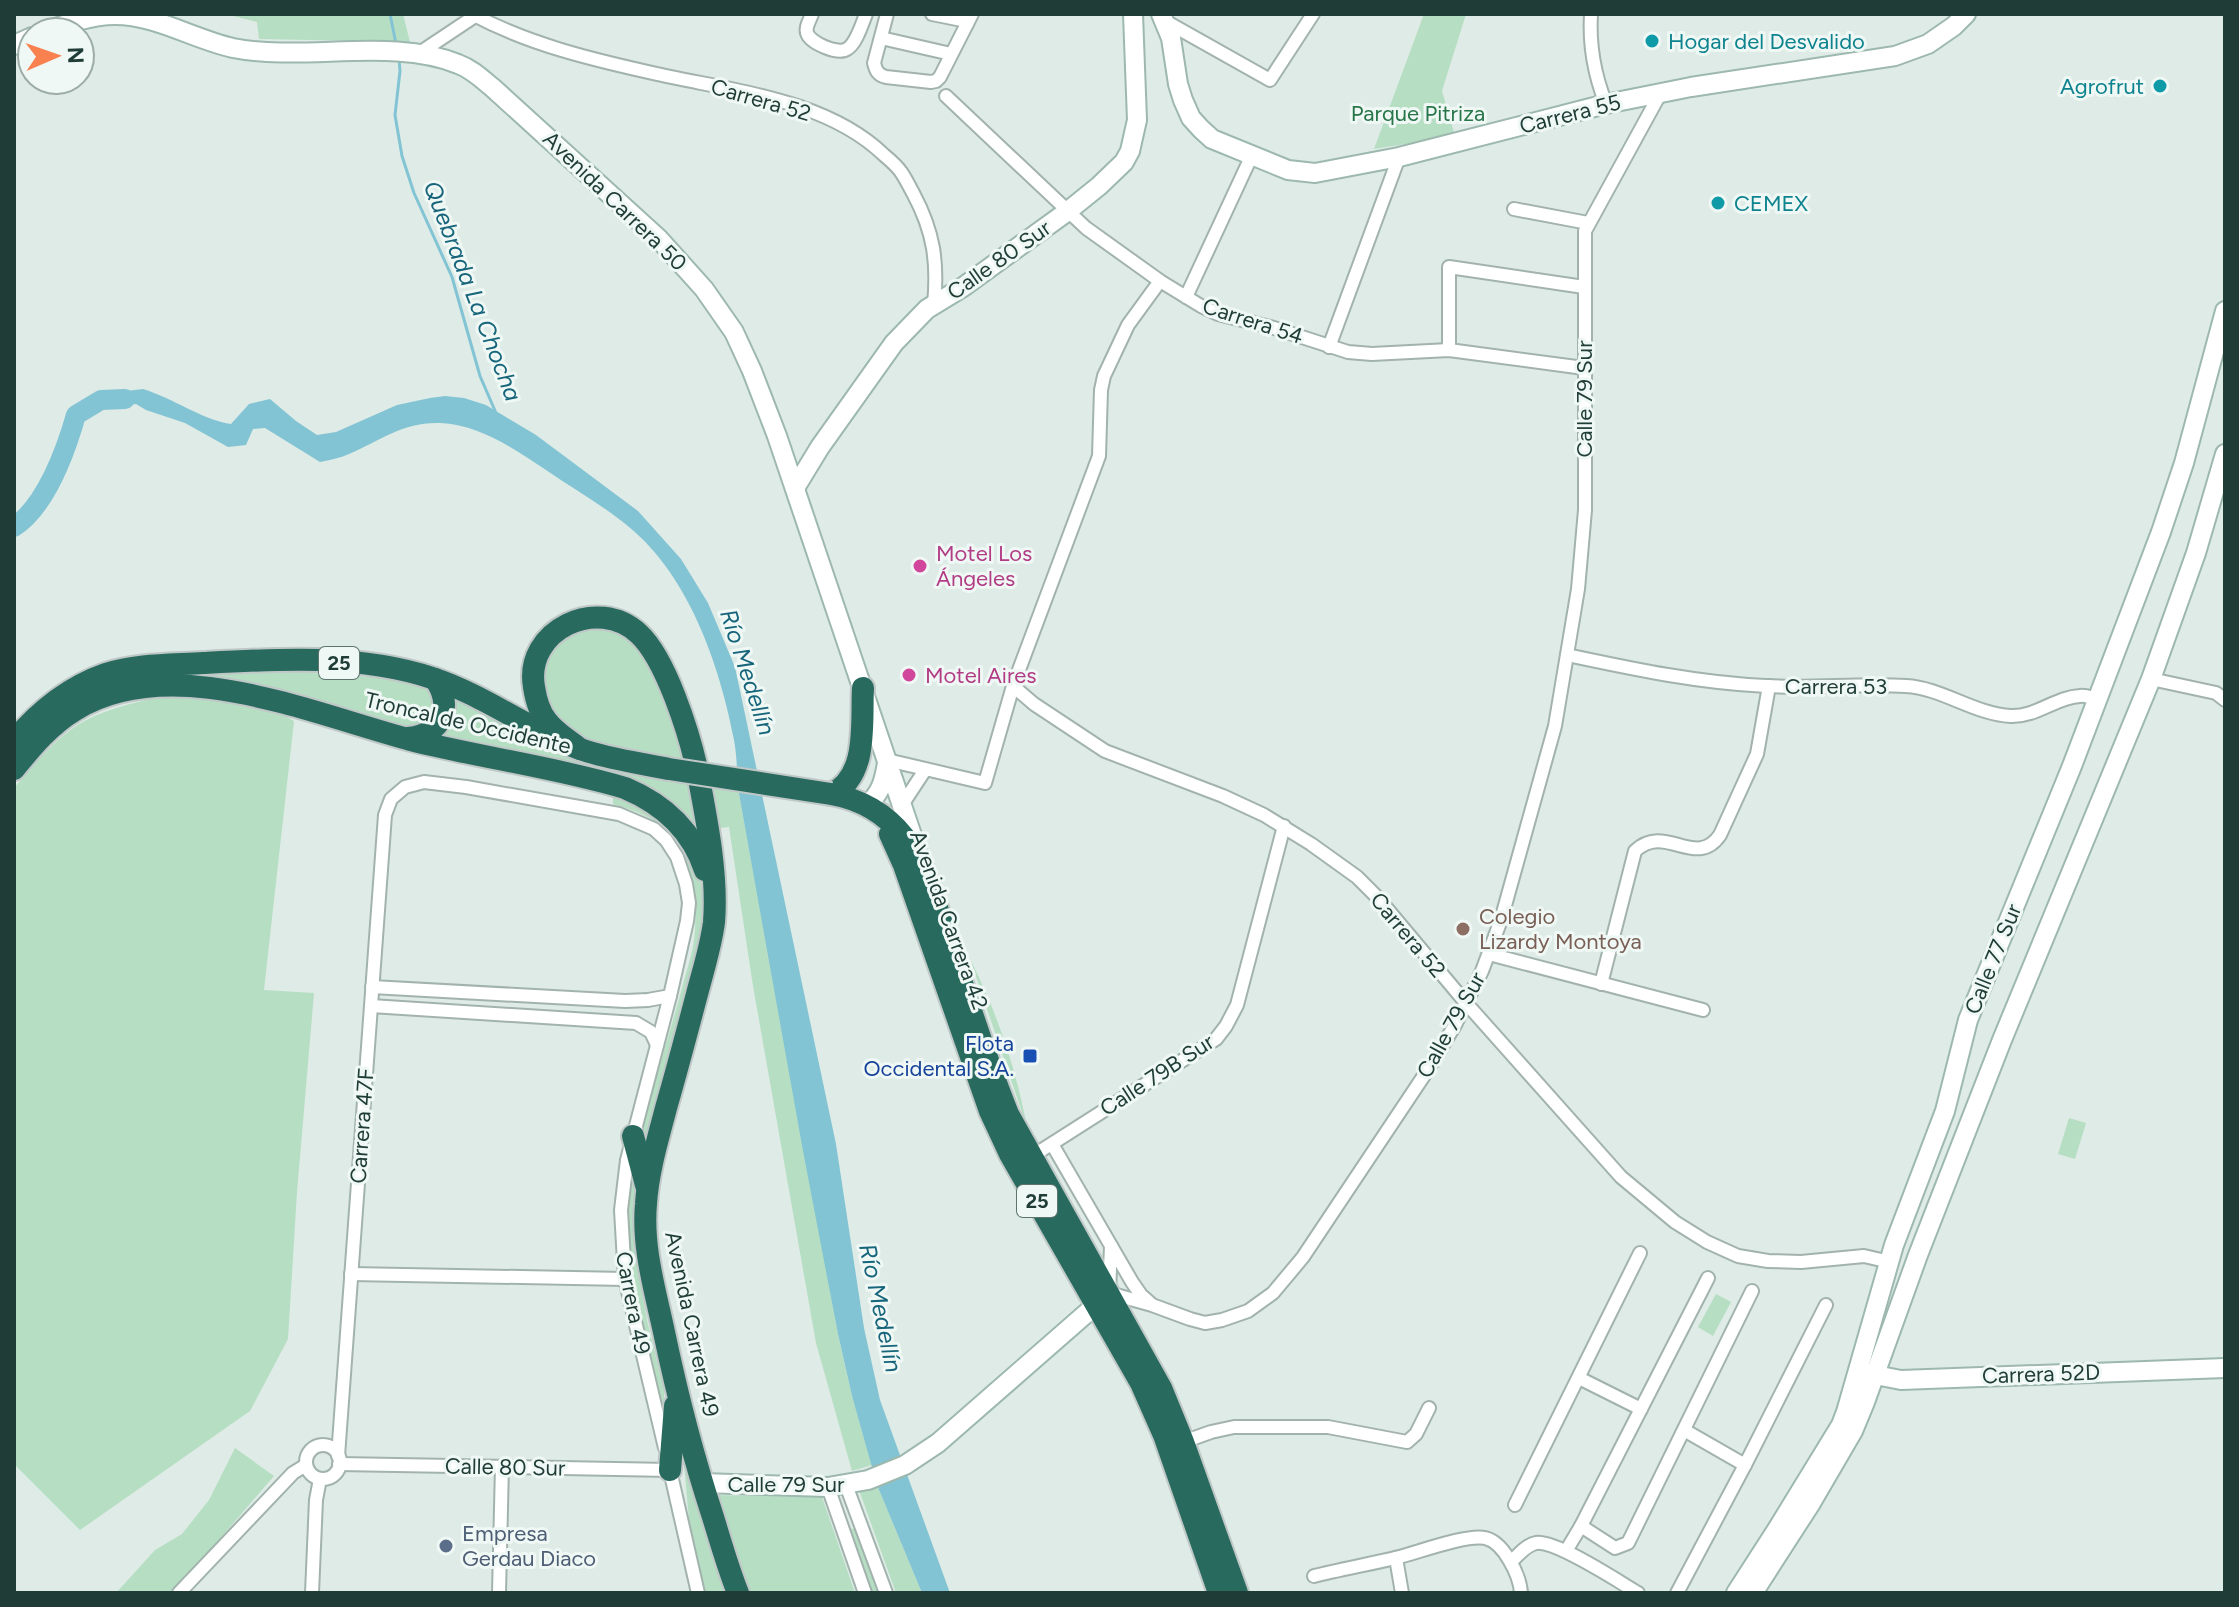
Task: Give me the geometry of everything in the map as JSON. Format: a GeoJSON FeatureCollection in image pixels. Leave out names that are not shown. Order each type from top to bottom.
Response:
{"type":"FeatureCollection","features":[{"type":"Feature","properties":{"kind":"highway"},"geometry":{"type":"LineString","coordinates":[[580,749],[545,719],[536,700],[533,665],[538,652],[560,628],[574,621],[608,618],[638,632],[650,647],[679,710],[700,787],[714,884],[714,922]]}},
{"type":"Feature","properties":{"kind":"highway","name":"Troncal de Occidente"},"geometry":{"type":"LineString","coordinates":[[14,741],[45,708],[64,694],[96,678],[130,668],[258,660],[370,664],[435,679],[474,695],[580,749],[669,769],[845,796],[867,805]]}},
{"type":"Feature","properties":{"kind":"highway"},"geometry":{"type":"LineString","coordinates":[[399,736],[422,736],[439,722],[445,700],[442,688],[435,679]]}},
{"type":"Feature","properties":{"kind":"highway","name":"Troncal de Occidente"},"geometry":{"type":"LineString","coordinates":[[14,769],[41,737],[75,710],[115,692],[158,685],[229,690],[399,736],[609,783],[639,794],[670,815],[687,833],[700,854],[709,880],[714,922]]}},
{"type":"Feature","properties":{"kind":"highway"},"geometry":{"type":"LineString","coordinates":[[831,794],[848,784],[857,763],[863,688]]}},
{"type":"Feature","properties":{"kind":"highway","name":"Avenida Carrera 42"},"geometry":{"type":"LineString","coordinates":[[867,805],[902,834],[922,865],[1000,1094],[1042,1150],[1043,1177],[1067,1237]]}},
{"type":"Feature","properties":{"kind":"highway","name":"Avenida Carrera 42"},"geometry":{"type":"LineString","coordinates":[[867,805],[891,835],[904,865],[995,1122],[1010,1154],[1067,1237],[1161,1388],[1237,1593]]}},
{"type":"Feature","properties":{"kind":"highway","name":"Avenida Carrera 49"},"geometry":{"type":"LineString","coordinates":[[714,922],[657,1143],[647,1188],[645,1226],[676,1388],[702,1483],[738,1593]]}},
{"type":"Feature","properties":{"kind":"highway"},"geometry":{"type":"LineString","coordinates":[[633,1136],[647,1188]]}},
{"type":"Feature","properties":{"kind":"highway"},"geometry":{"type":"LineString","coordinates":[[1042,1150],[1065,1188],[1067,1237]]}},
{"type":"Feature","properties":{"kind":"highway","name":"Avenida Carrera 42"},"geometry":{"type":"LineString","coordinates":[[1103,1298],[1155,1413],[1219,1593]]}},
{"type":"Feature","properties":{"kind":"highway"},"geometry":{"type":"LineString","coordinates":[[670,1470],[676,1388]]}},
{"type":"Feature","properties":{"kind":"street"},"geometry":{"type":"LineString","coordinates":[[812,14],[806,28],[808,36],[814,42],[839,51],[851,46],[865,18],[850,14]]}},
{"type":"Feature","properties":{"kind":"street"},"geometry":{"type":"LineString","coordinates":[[887,14],[874,63],[880,75],[936,81],[970,19]]}},
{"type":"Feature","properties":{"kind":"street"},"geometry":{"type":"LineString","coordinates":[[932,14],[970,19]]}},
{"type":"Feature","properties":{"kind":"street","name":"Calle 80 Sur"},"geometry":{"type":"LineString","coordinates":[[795,488],[820,447],[859,400],[894,343],[927,309],[963,287],[1068,211],[1124,162],[1130,151],[1137,120],[1133,14]]}},
{"type":"Feature","properties":{"kind":"street"},"geometry":{"type":"LineString","coordinates":[[1163,17],[1270,80],[1313,14]]}},
{"type":"Feature","properties":{"kind":"street"},"geometry":{"type":"LineString","coordinates":[[1591,14],[1591,50],[1606,104]]}},
{"type":"Feature","properties":{"kind":"street","name":"Carrera 55"},"geometry":{"type":"LineString","coordinates":[[1163,17],[1171,38],[1178,84],[1191,118],[1212,139],[1288,170],[1315,173],[1399,157],[1606,104],[1895,56],[1928,44],[1966,14]]}},
{"type":"Feature","properties":{"kind":"street","name":"Avenida Carrera 50"},"geometry":{"type":"LineString","coordinates":[[96,17],[111,15],[149,20],[207,41],[252,51],[413,53],[449,61],[474,72],[517,108],[667,247],[704,289],[734,332],[752,371],[795,488],[922,865]]}},
{"type":"Feature","properties":{"kind":"street"},"geometry":{"type":"LineString","coordinates":[[413,53],[475,15]]}},
{"type":"Feature","properties":{"kind":"street","name":"Carrera 52"},"geometry":{"type":"LineString","coordinates":[[475,15],[554,49],[791,104],[857,132],[900,171],[918,202],[934,245],[937,263],[934,305]]}},
{"type":"Feature","properties":{"kind":"street"},"geometry":{"type":"LineString","coordinates":[[881,38],[951,54]]}},
{"type":"Feature","properties":{"kind":"street","name":"Calle 79 Sur"},"geometry":{"type":"LineString","coordinates":[[702,1483],[837,1486],[868,1480],[922,1455],[1103,1298],[1152,1305],[1205,1323],[1222,1320],[1248,1311],[1273,1293],[1319,1235],[1442,1047],[1489,954],[1501,920],[1555,726],[1578,589],[1584,529],[1584,242],[1588,223],[1660,94]]}},
{"type":"Feature","properties":{"kind":"street","name":"Carrera 54"},"geometry":{"type":"LineString","coordinates":[[946,96],[1086,228],[1160,281],[1218,314],[1348,352],[1372,354],[1449,350],[1584,368]]}},
{"type":"Feature","properties":{"kind":"street"},"geometry":{"type":"LineString","coordinates":[[1186,297],[1252,155]]}},
{"type":"Feature","properties":{"kind":"street"},"geometry":{"type":"LineString","coordinates":[[1329,347],[1399,157]]}},
{"type":"Feature","properties":{"kind":"street"},"geometry":{"type":"LineString","coordinates":[[1514,209],[1588,223]]}},
{"type":"Feature","properties":{"kind":"street"},"geometry":{"type":"LineString","coordinates":[[1449,350],[1449,267],[1584,287]]}},
{"type":"Feature","properties":{"kind":"street"},"geometry":{"type":"LineString","coordinates":[[867,805],[882,787],[887,760],[985,783],[1013,686],[1099,456],[1104,376],[1128,325],[1160,281]]}},
{"type":"Feature","properties":{"kind":"street","name":"Calle 77 Sur"},"geometry":{"type":"LineString","coordinates":[[1753,1593],[1853,1431],[1894,1245],[1936,1137],[1968,1020],[2098,699],[2172,500],[2225,311]]}},
{"type":"Feature","properties":{"kind":"street"},"geometry":{"type":"LineString","coordinates":[[777,436],[795,448],[806,450],[820,447]]}},
{"type":"Feature","properties":{"kind":"street","name":"Calle 77 Sur"},"geometry":{"type":"LineString","coordinates":[[1736,1593],[1841,1425],[1867,1373],[2151,679],[2196,553],[2225,454]]}},
{"type":"Feature","properties":{"kind":"street","name":"Carrera 53"},"geometry":{"type":"LineString","coordinates":[[1567,655],[1685,679],[1769,686],[1906,686],[2011,716],[2028,714],[2082,695],[2098,699]]}},
{"type":"Feature","properties":{"kind":"street"},"geometry":{"type":"LineString","coordinates":[[2151,679],[2216,693],[2225,700]]}},
{"type":"Feature","properties":{"kind":"street","name":"Carrera 52"},"geometry":{"type":"LineString","coordinates":[[1013,686],[1034,704],[1105,751],[1223,796],[1284,826],[1357,877],[1621,1177],[1675,1222],[1707,1242],[1738,1256],[1801,1262],[1864,1256],[1890,1262]]}},
{"type":"Feature","properties":{"kind":"street"},"geometry":{"type":"LineString","coordinates":[[1601,984],[1635,851],[1652,840],[1695,848],[1713,844],[1757,754],[1769,686]]}},
{"type":"Feature","properties":{"kind":"street"},"geometry":{"type":"LineString","coordinates":[[902,805],[925,770]]}},
{"type":"Feature","properties":{"kind":"street","name":"Carrera 47F"},"geometry":{"type":"LineString","coordinates":[[339,1460],[385,815],[391,799],[405,787],[424,782],[619,814],[654,829],[666,840],[682,871]]}},
{"type":"Feature","properties":{"kind":"street","name":"Calle 79B Sur"},"geometry":{"type":"LineString","coordinates":[[1042,1150],[1216,1039],[1226,1026],[1237,1005],[1284,826]]}},
{"type":"Feature","properties":{"kind":"street","name":"Carrera 49"},"geometry":{"type":"LineString","coordinates":[[682,871],[689,903],[687,921],[633,1136],[621,1210],[625,1279],[698,1593]]}},
{"type":"Feature","properties":{"kind":"street"},"geometry":{"type":"LineString","coordinates":[[1489,954],[1703,1010]]}},
{"type":"Feature","properties":{"kind":"street"},"geometry":{"type":"LineString","coordinates":[[372,987],[625,1001],[670,996]]}},
{"type":"Feature","properties":{"kind":"street"},"geometry":{"type":"LineString","coordinates":[[371,1006],[636,1023],[651,1032],[657,1045]]}},
{"type":"Feature","properties":{"kind":"street"},"geometry":{"type":"LineString","coordinates":[[1042,1150],[1111,1246],[1136,1289],[1152,1305]]}},
{"type":"Feature","properties":{"kind":"street"},"geometry":{"type":"LineString","coordinates":[[1103,1298],[1111,1246]]}},
{"type":"Feature","properties":{"kind":"street"},"geometry":{"type":"LineString","coordinates":[[1515,1505],[1640,1253]]}},
{"type":"Feature","properties":{"kind":"street"},"geometry":{"type":"LineString","coordinates":[[351,1274],[625,1279]]}},
{"type":"Feature","properties":{"kind":"street"},"geometry":{"type":"LineString","coordinates":[[1566,1551],[1708,1278]]}},
{"type":"Feature","properties":{"kind":"street"},"geometry":{"type":"LineString","coordinates":[[1581,1526],[1609,1546],[1615,1548],[1628,1543],[1752,1291]]}},
{"type":"Feature","properties":{"kind":"street"},"geometry":{"type":"LineString","coordinates":[[1677,1593],[1826,1305]]}},
{"type":"Feature","properties":{"kind":"street","name":"Carrera 52D"},"geometry":{"type":"LineString","coordinates":[[1867,1373],[1901,1380],[2225,1368]]}},
{"type":"Feature","properties":{"kind":"street"},"geometry":{"type":"LineString","coordinates":[[1579,1378],[1641,1409]]}},
{"type":"Feature","properties":{"kind":"street"},"geometry":{"type":"LineString","coordinates":[[1183,1442],[1234,1427],[1328,1427],[1407,1442],[1416,1434],[1429,1408]]}},
{"type":"Feature","properties":{"kind":"street"},"geometry":{"type":"LineString","coordinates":[[1684,1430],[1745,1465]]}},
{"type":"Feature","properties":{"kind":"street"},"geometry":{"type":"LineString","coordinates":[[321,1445],[331,1447],[339,1460],[335,1474],[320,1479],[311,1474],[306,1465],[308,1454],[321,1445]]}},
{"type":"Feature","properties":{"kind":"street","name":"Calle 80 Sur"},"geometry":{"type":"LineString","coordinates":[[339,1460],[670,1470]]}},
{"type":"Feature","properties":{"kind":"street"},"geometry":{"type":"LineString","coordinates":[[179,1593],[293,1473],[306,1465]]}},
{"type":"Feature","properties":{"kind":"street"},"geometry":{"type":"LineString","coordinates":[[499,1593],[502,1466]]}},
{"type":"Feature","properties":{"kind":"street"},"geometry":{"type":"LineString","coordinates":[[312,1593],[315,1510],[320,1479]]}},
{"type":"Feature","properties":{"kind":"street"},"geometry":{"type":"LineString","coordinates":[[837,1486],[859,1522],[886,1593]]}},
{"type":"Feature","properties":{"kind":"street"},"geometry":{"type":"LineString","coordinates":[[837,1486],[841,1528],[865,1593]]}},
{"type":"Feature","properties":{"kind":"street"},"geometry":{"type":"LineString","coordinates":[[841,1528],[848,1523],[859,1522]]}},
{"type":"Feature","properties":{"kind":"street"},"geometry":{"type":"LineString","coordinates":[[1314,1576],[1458,1541],[1485,1538],[1493,1542],[1511,1562],[1519,1578],[1521,1593]]}},
{"type":"Feature","properties":{"kind":"street"},"geometry":{"type":"LineString","coordinates":[[1511,1562],[1527,1547],[1537,1543],[1548,1544],[1566,1551],[1638,1593]]}},
{"type":"Feature","properties":{"kind":"street"},"geometry":{"type":"LineString","coordinates":[[1396,1558],[1402,1593]]}},
{"type":"Feature","properties":{"kind":"green space"},"geometry":{"type":"Polygon","coordinates":[[[225,14],[403,14],[410,42],[259,39],[257,22],[225,14]]]}},
{"type":"Feature","properties":{"kind":"green space","name":"Parque Pitriza"},"geometry":{"type":"Polygon","coordinates":[[[1424,14],[1466,14],[1442,91],[1455,136],[1374,149],[1424,14]]]}},
{"type":"Feature","properties":{"kind":"green space"},"geometry":{"type":"Polygon","coordinates":[[[595,624],[636,639],[653,669],[677,732],[700,847],[686,816],[663,796],[636,783],[434,736],[449,690],[541,739],[670,759],[581,739],[557,723],[537,683],[559,635],[595,624]]]}},
{"type":"Feature","properties":{"kind":"green space"},"geometry":{"type":"Polygon","coordinates":[[[157,671],[284,671],[400,679],[424,684],[433,692],[433,716],[419,726],[408,726],[296,701],[157,676],[157,671]]]}},
{"type":"Feature","properties":{"kind":"green space"},"geometry":{"type":"Polygon","coordinates":[[[158,697],[205,697],[269,707],[294,721],[264,990],[314,993],[288,1339],[250,1411],[80,1530],[14,1464],[14,788],[51,747],[85,720],[158,697]]]}},
{"type":"Feature","properties":{"kind":"green space"},"geometry":{"type":"Polygon","coordinates":[[[704,783],[738,788],[838,1334],[872,1465],[852,1471],[816,1343],[753,986],[729,827],[720,828],[725,878],[720,961],[717,891],[704,783]]]}},
{"type":"Feature","properties":{"kind":"green space"},"geometry":{"type":"Polygon","coordinates":[[[613,796],[643,806],[672,827],[697,867],[705,901],[703,943],[648,1150],[639,1134],[692,952],[695,899],[685,859],[671,836],[652,820],[613,804],[613,796]]]}},
{"type":"Feature","properties":{"kind":"green space"},"geometry":{"type":"Polygon","coordinates":[[[970,959],[1004,1041],[1027,1127],[970,959]]]}},
{"type":"Feature","properties":{"kind":"green space"},"geometry":{"type":"Polygon","coordinates":[[[2069,1118],[2086,1123],[2075,1159],[2058,1154],[2069,1118]]]}},
{"type":"Feature","properties":{"kind":"green space"},"geometry":{"type":"Polygon","coordinates":[[[635,1166],[639,1272],[664,1390],[665,1425],[631,1287],[627,1210],[635,1166]]]}},
{"type":"Feature","properties":{"kind":"green space"},"geometry":{"type":"Polygon","coordinates":[[[1716,1294],[1731,1302],[1713,1336],[1698,1327],[1716,1294]]]}},
{"type":"Feature","properties":{"kind":"green space"},"geometry":{"type":"Polygon","coordinates":[[[235,1448],[274,1476],[173,1593],[116,1593],[155,1550],[182,1534],[209,1500],[235,1448]]]}},
{"type":"Feature","properties":{"kind":"green space"},"geometry":{"type":"Polygon","coordinates":[[[683,1452],[727,1593],[705,1593],[689,1521],[683,1452]]]}},
{"type":"Feature","properties":{"kind":"green space"},"geometry":{"type":"Polygon","coordinates":[[[877,1485],[922,1593],[896,1593],[859,1490],[877,1485]]]}},
{"type":"Feature","properties":{"kind":"green space"},"geometry":{"type":"Polygon","coordinates":[[[713,1495],[822,1497],[855,1593],[748,1593],[713,1495]]]}},
{"type":"Feature","properties":{"kind":"green space"},"geometry":{"type":"Polygon","coordinates":[[[856,1528],[880,1593],[870,1592],[847,1530],[856,1528]]]}},
{"type":"Feature","properties":{"kind":"water"},"geometry":{"type":"Polygon","coordinates":[[[143,389],[208,418],[231,424],[249,404],[270,399],[317,435],[336,432],[397,405],[445,396],[464,398],[486,405],[536,435],[638,511],[681,559],[708,603],[735,667],[836,1144],[864,1328],[880,1400],[950,1593],[922,1593],[877,1485],[852,1396],[803,1151],[738,788],[735,746],[728,712],[699,624],[669,571],[650,547],[610,512],[511,447],[470,428],[440,423],[414,425],[346,455],[320,462],[265,428],[253,429],[246,445],[228,447],[185,423],[136,404],[101,408],[101,394],[143,389]]]}},
{"type":"Feature","properties":{"kind":"waterway"},"geometry":{"type":"LineString","coordinates":[[390,14],[396,44]]}},
{"type":"Feature","properties":{"kind":"waterway","name":"Quebrada La Chocha"},"geometry":{"type":"LineString","coordinates":[[399,59],[395,115],[402,156],[414,193],[452,277],[480,376],[496,413]]}},
{"type":"Feature","properties":{"kind":"waterway","name":"Río Medellín"},"geometry":{"type":"LineString","coordinates":[[14,527],[36,506],[45,492],[67,444],[76,415],[101,400],[125,399]]}},
{"type":"Feature","properties":{"kind":"place","name":"Hogar del Desvalido"},"geometry":{"type":"Point","coordinates":[1652,41]}},
{"type":"Feature","properties":{"kind":"place","name":"Agrofrut"},"geometry":{"type":"Point","coordinates":[2160,86]}},
{"type":"Feature","properties":{"kind":"place","name":"CEMEX"},"geometry":{"type":"Point","coordinates":[1718,203]}},
{"type":"Feature","properties":{"kind":"place","name":"Motel Los Ángeles"},"geometry":{"type":"Point","coordinates":[920,566]}},
{"type":"Feature","properties":{"kind":"place","name":"Motel Aires"},"geometry":{"type":"Point","coordinates":[909,675]}},
{"type":"Feature","properties":{"kind":"place","name":"Colegio Lizardy Montoya"},"geometry":{"type":"Point","coordinates":[1463,929]}},
{"type":"Feature","properties":{"kind":"place","name":"Flota Occidental S.A."},"geometry":{"type":"Point","coordinates":[1030,1056]}},
{"type":"Feature","properties":{"kind":"place","name":"Empresa Gerdau Diaco"},"geometry":{"type":"Point","coordinates":[446,1546]}}]}
